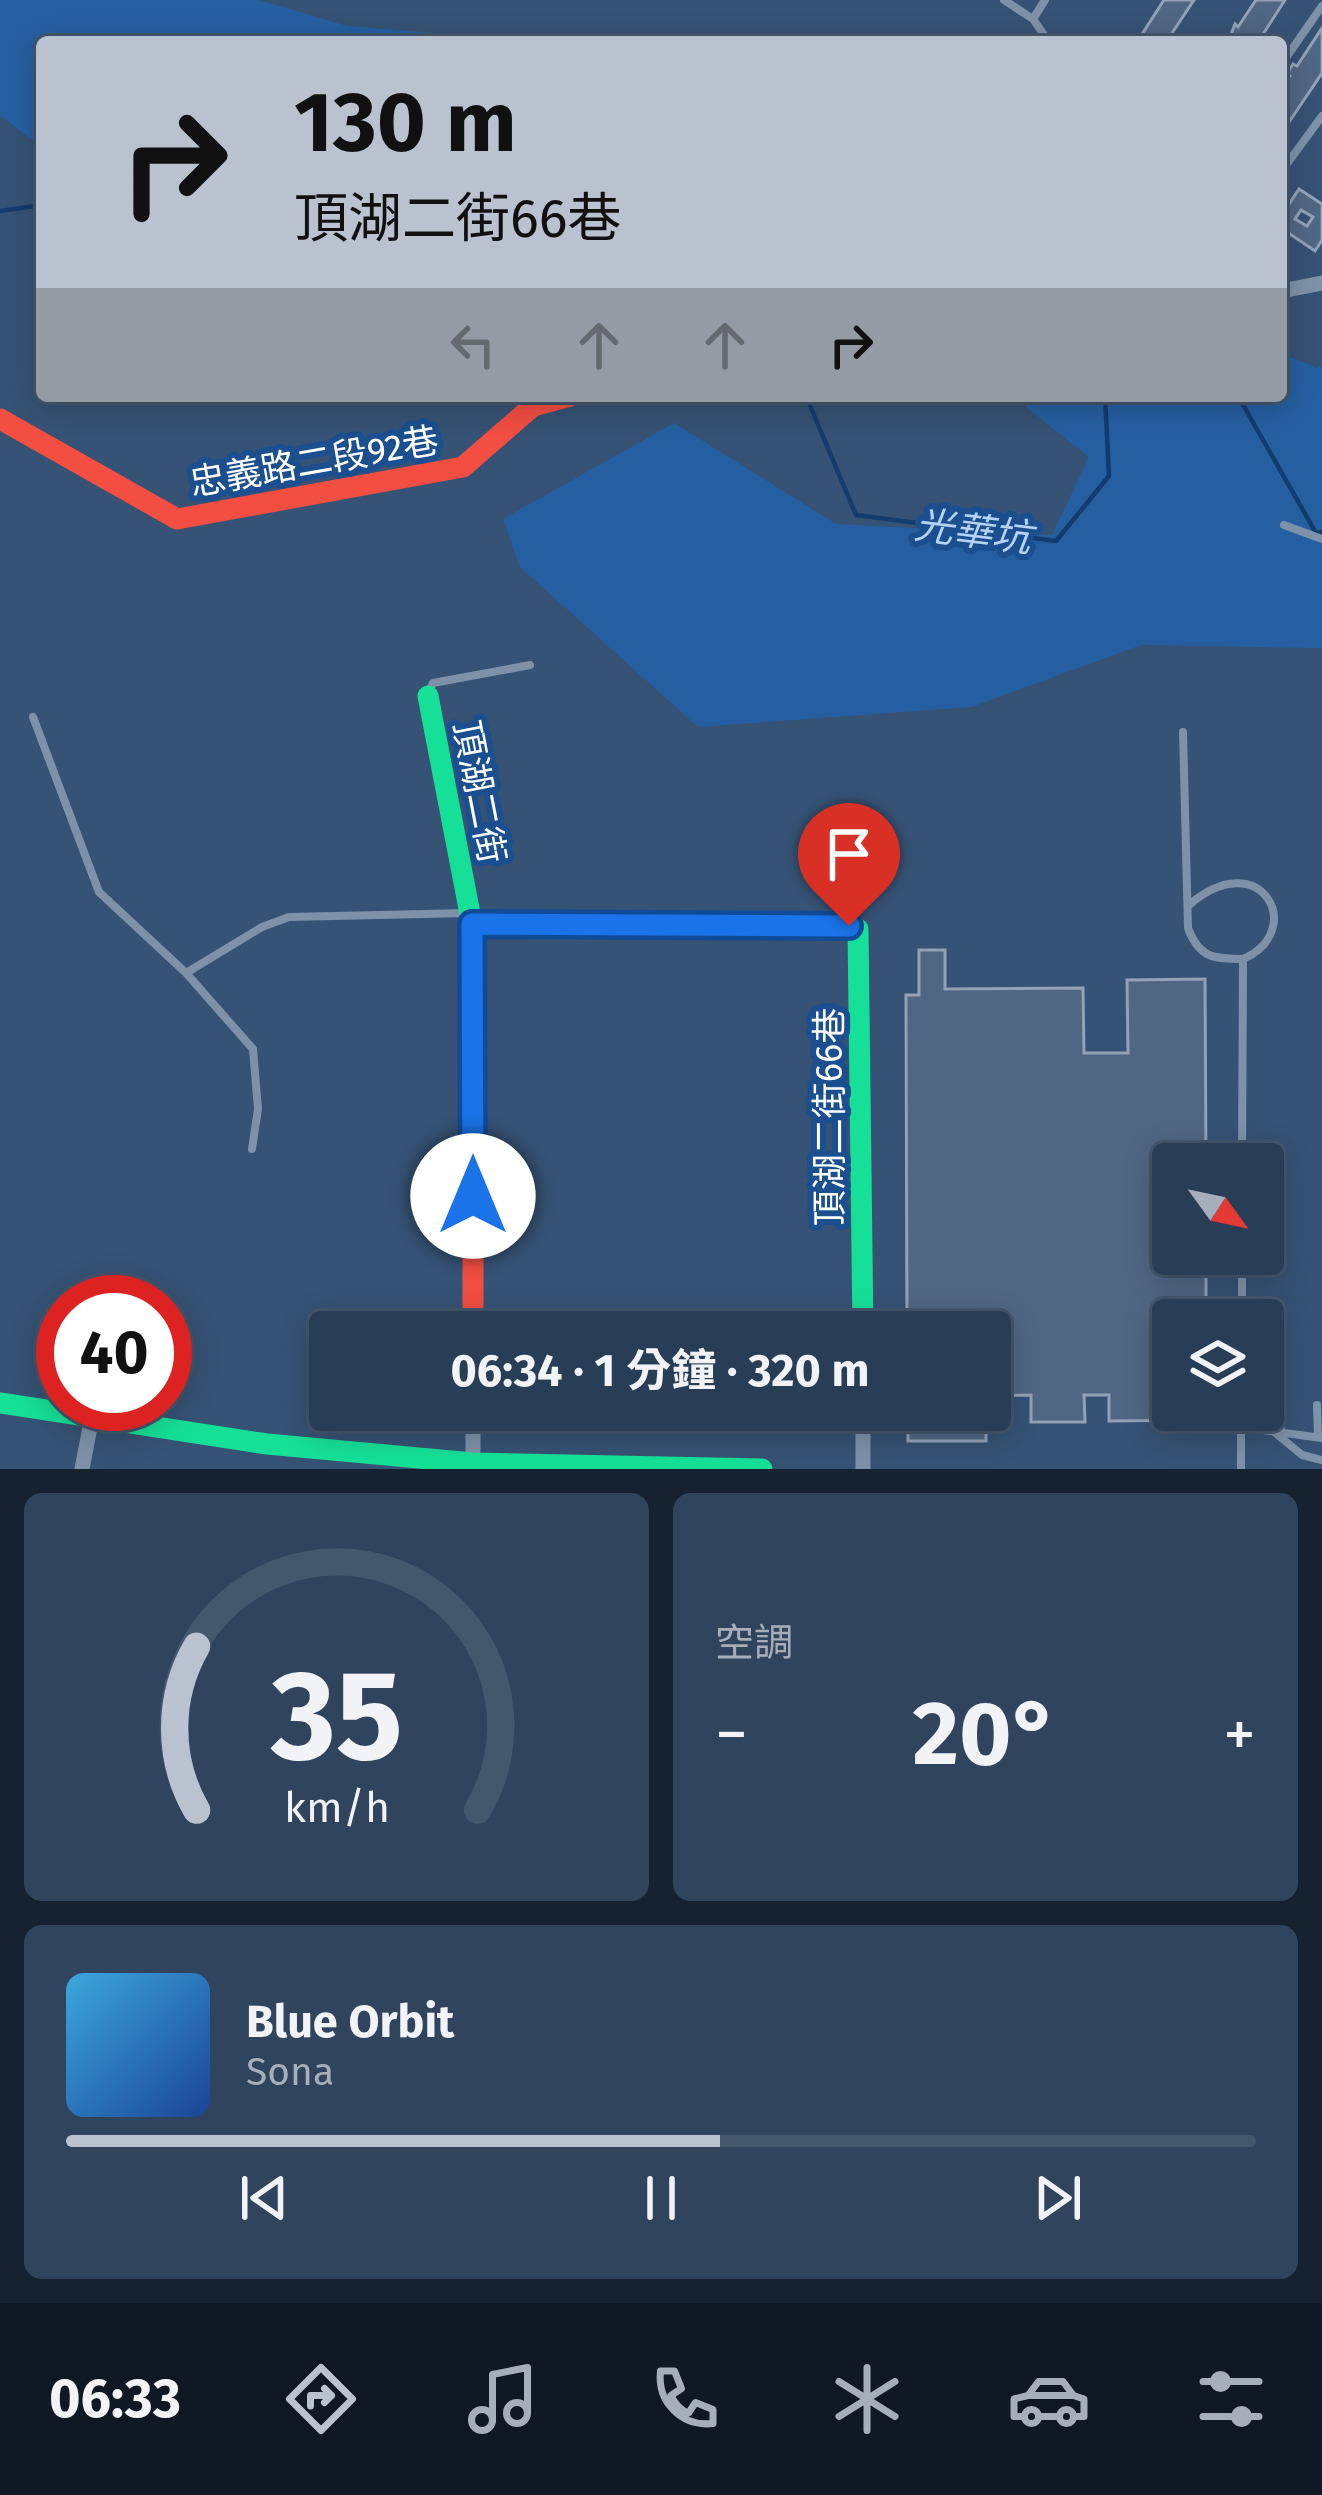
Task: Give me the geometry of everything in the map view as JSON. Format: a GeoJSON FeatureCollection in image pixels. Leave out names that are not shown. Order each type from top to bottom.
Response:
{"type":"FeatureCollection","features":[{"type":"Feature","properties":{"kind":"street"},"geometry":{"type":"LineString","coordinates":[[1287,289],[1322,284]]}},
{"type":"Feature","properties":{"kind":"street","name":"忠義路二段92巷"},"geometry":{"type":"LineString","coordinates":[[0,419],[177,519],[463,467],[533,406],[548,402]]}},
{"type":"Feature","properties":{"kind":"street","name":"頂湖二街"},"geometry":{"type":"LineString","coordinates":[[428,696],[471,918],[473,1311]]}},
{"type":"Feature","properties":{"kind":"street","name":"頂湖二街66巷"},"geometry":{"type":"LineString","coordinates":[[471,918],[857,929],[861,940],[863,1311]]}},
{"type":"Feature","properties":{"kind":"street"},"geometry":{"type":"LineString","coordinates":[[0,1403],[36,1408]]}},
{"type":"Feature","properties":{"kind":"street"},"geometry":{"type":"LineString","coordinates":[[82,1469],[89,1431]]}},
{"type":"Feature","properties":{"kind":"street"},"geometry":{"type":"LineString","coordinates":[[183,1431],[474,1466],[762,1469]]}},
{"type":"Feature","properties":{"kind":"street"},"geometry":{"type":"LineString","coordinates":[[473,1431],[474,1466]]}},
{"type":"Feature","properties":{"kind":"street"},"geometry":{"type":"LineString","coordinates":[[863,1431],[863,1469]]}},
{"type":"Feature","properties":{"kind":"lane"},"geometry":{"type":"LineString","coordinates":[[1004,0],[1033,19],[1045,36]]}},
{"type":"Feature","properties":{"kind":"lane"},"geometry":{"type":"LineString","coordinates":[[1033,19],[1045,0]]}},
{"type":"Feature","properties":{"kind":"lane"},"geometry":{"type":"LineString","coordinates":[[1287,56],[1322,6]]}},
{"type":"Feature","properties":{"kind":"lane"},"geometry":{"type":"LineString","coordinates":[[1287,164],[1322,116]]}},
{"type":"Feature","properties":{"kind":"lane"},"geometry":{"type":"LineString","coordinates":[[1284,524],[1322,539]]}},
{"type":"Feature","properties":{"kind":"lane"},"geometry":{"type":"LineString","coordinates":[[428,696],[433,683],[530,665]]}},
{"type":"Feature","properties":{"kind":"lane"},"geometry":{"type":"LineString","coordinates":[[32,718],[99,892],[185,973],[253,1049],[258,1108],[252,1149]]}},
{"type":"Feature","properties":{"kind":"lane"},"geometry":{"type":"LineString","coordinates":[[1183,732],[1188,928],[1195,946],[1211,959],[1243,959],[1257,953],[1272,924],[1273,904],[1265,891],[1249,884],[1206,890],[1188,906]]}},
{"type":"Feature","properties":{"kind":"lane"},"geometry":{"type":"LineString","coordinates":[[185,973],[262,927],[290,917],[471,918]]}},
{"type":"Feature","properties":{"kind":"lane"},"geometry":{"type":"LineString","coordinates":[[1242,1143],[1243,959]]}},
{"type":"Feature","properties":{"kind":"lane"},"geometry":{"type":"LineString","coordinates":[[1277,1431],[1320,1437],[1318,1405]]}},
{"type":"Feature","properties":{"kind":"lane"},"geometry":{"type":"LineString","coordinates":[[1240,1469],[1241,1431]]}},
{"type":"Feature","properties":{"kind":"lane"},"geometry":{"type":"LineString","coordinates":[[1277,1431],[1303,1455],[1322,1460]]}},
{"type":"Feature","properties":{"kind":"shaded area"},"geometry":{"type":"Polygon","coordinates":[[[0,0],[259,0],[347,26],[471,36],[36,36],[36,143],[0,115],[0,0]]]}},
{"type":"Feature","properties":{"kind":"shaded area"},"geometry":{"type":"Polygon","coordinates":[[[1287,356],[1317,368],[1322,365],[1322,648],[1141,645],[972,707],[698,727],[520,567],[503,519],[674,423],[836,524],[1052,535],[1089,457],[1026,407],[1028,402],[1287,402],[1287,356]]]}},
{"type":"Feature","properties":{"kind":"building"},"geometry":{"type":"Polygon","coordinates":[[[1164,0],[1194,0],[1170,36],[1141,36],[1164,0]]]}},
{"type":"Feature","properties":{"kind":"building"},"geometry":{"type":"Polygon","coordinates":[[[1256,0],[1285,0],[1262,36],[1230,36],[1235,24],[1238,27],[1256,0]]]}},
{"type":"Feature","properties":{"kind":"building"},"geometry":{"type":"Polygon","coordinates":[[[1322,28],[1322,73],[1287,125],[1287,74],[1293,64],[1297,66],[1322,28]]]}},
{"type":"Feature","properties":{"kind":"building"},"geometry":{"type":"Polygon","coordinates":[[[1299,189],[1322,204],[1322,240],[1315,251],[1287,232],[1287,207],[1299,189]],[[1301,210],[1295,219],[1307,226],[1313,217],[1301,210]]]}},
{"type":"Feature","properties":{"kind":"building"},"geometry":{"type":"Polygon","coordinates":[[[919,950],[945,950],[945,989],[1083,988],[1084,1053],[1128,1053],[1127,980],[1205,979],[1206,1143],[1152,1143],[1152,1275],[1206,1275],[1206,1299],[1152,1299],[1152,1421],[1109,1421],[1109,1395],[1084,1395],[1085,1422],[1031,1422],[1031,1395],[1011,1395],[1011,1311],[907,1311],[906,995],[919,995],[919,950]]]}},
{"type":"Feature","properties":{"kind":"building"},"geometry":{"type":"Polygon","coordinates":[[[908,1431],[986,1431],[986,1441],[908,1441],[908,1431]]]}},
{"type":"Feature","properties":{"kind":"waterway","name":"光華坑"},"geometry":{"type":"LineString","coordinates":[[0,211],[36,206]]}},
{"type":"Feature","properties":{"kind":"waterway","name":"光華坑"},"geometry":{"type":"LineString","coordinates":[[809,402],[856,515],[1056,541],[1109,476],[1105,402]]}},
{"type":"Feature","properties":{"kind":"waterway","name":"光華坑"},"geometry":{"type":"LineString","coordinates":[[1241,402],[1316,533],[1322,532]]}},
{"type":"Feature","properties":{"kind":"traffic: fast"},"geometry":{"type":"LineString","coordinates":[[428,696],[472,924],[473,1174]]}},
{"type":"Feature","properties":{"kind":"traffic: fast"},"geometry":{"type":"LineString","coordinates":[[472,924],[858,929],[863,1311]]}},
{"type":"Feature","properties":{"kind":"traffic: fast"},"geometry":{"type":"LineString","coordinates":[[0,1403],[267,1444],[473,1463],[762,1469]]}},
{"type":"Feature","properties":{"kind":"traffic: jam"},"geometry":{"type":"LineString","coordinates":[[0,419],[177,519],[463,467],[533,406],[548,402]]}},
{"type":"Feature","properties":{"kind":"traffic: jam"},"geometry":{"type":"LineString","coordinates":[[473,1174],[473,1311]]}},
{"type":"Feature","properties":{"kind":"route"},"geometry":{"type":"LineString","coordinates":[[473,1196],[472,924],[849,926]]}}]}
